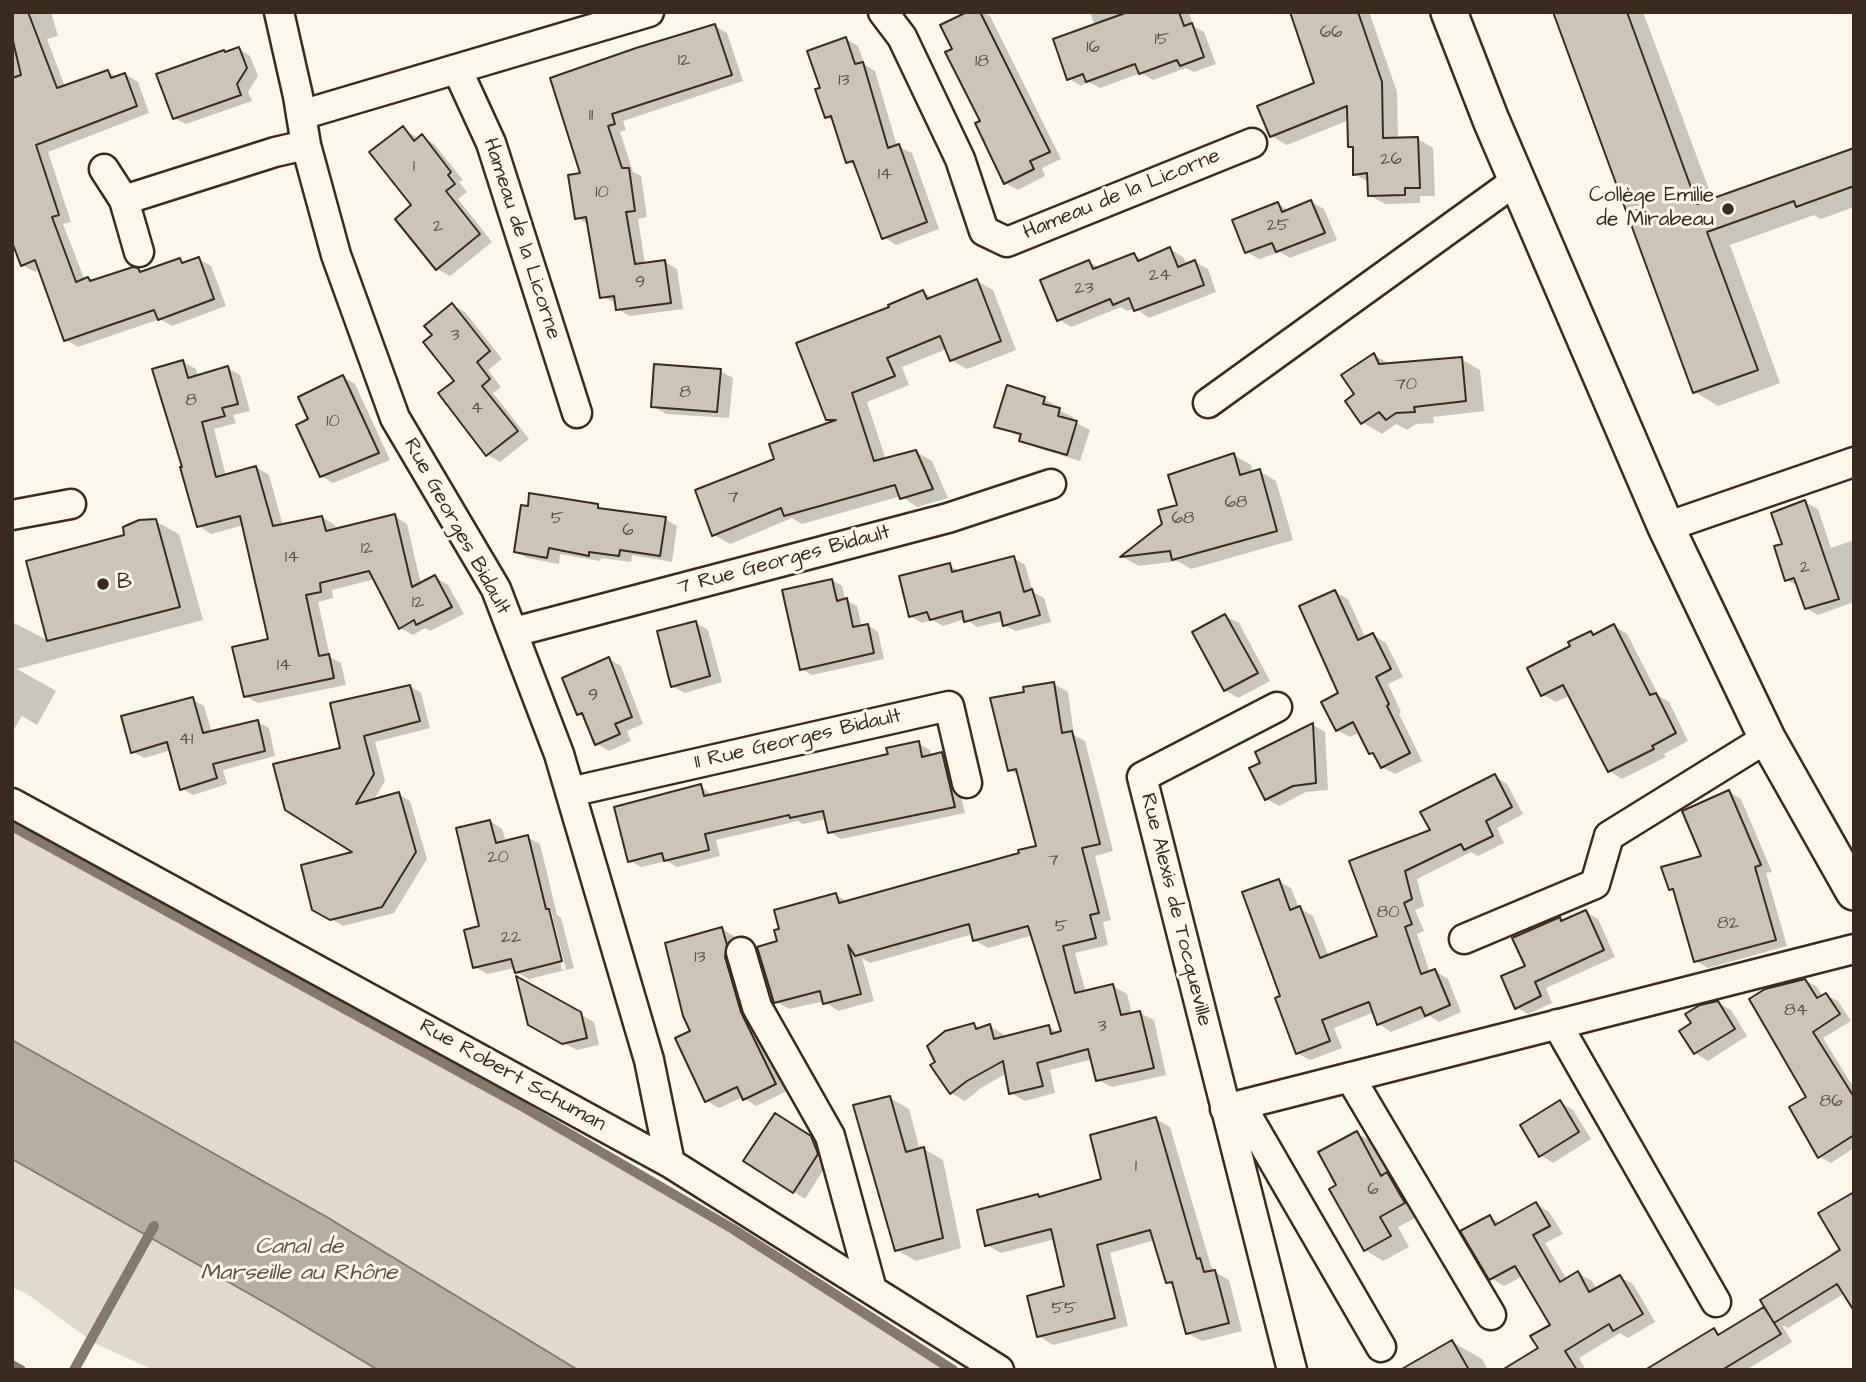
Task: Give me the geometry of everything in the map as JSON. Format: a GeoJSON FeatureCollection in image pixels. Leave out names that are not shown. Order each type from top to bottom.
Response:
{"type":"FeatureCollection","features":[{"type":"Feature","properties":{"kind":"street","name":"Rue Georges Bidault"},"geometry":{"type":"LineString","coordinates":[[279,12],[306,145],[336,256],[395,418],[496,589],[514,632],[570,792],[649,1060],[670,1163]]}},
{"type":"Feature","properties":{"kind":"street"},"geometry":{"type":"LineString","coordinates":[[301,116],[649,12]]}},
{"type":"Feature","properties":{"kind":"street","name":"Hameau de la Licorne"},"geometry":{"type":"LineString","coordinates":[[883,12],[902,37],[960,159],[984,230],[1007,242],[1252,143]]}},
{"type":"Feature","properties":{"kind":"street"},"geometry":{"type":"LineString","coordinates":[[1449,12],[1491,120],[1666,527],[1767,738],[1854,892]]}},
{"type":"Feature","properties":{"kind":"street","name":"Hameau de la Licorne"},"geometry":{"type":"LineString","coordinates":[[457,69],[491,143],[577,413]]}},
{"type":"Feature","properties":{"kind":"street"},"geometry":{"type":"LineString","coordinates":[[124,200],[275,152],[306,145]]}},
{"type":"Feature","properties":{"kind":"street"},"geometry":{"type":"LineString","coordinates":[[104,169],[124,200],[139,252]]}},
{"type":"Feature","properties":{"kind":"street"},"geometry":{"type":"LineString","coordinates":[[1209,403],[1517,180]]}},
{"type":"Feature","properties":{"kind":"street"},"geometry":{"type":"LineString","coordinates":[[1666,527],[1854,462]]}},
{"type":"Feature","properties":{"kind":"street","name":"7 Rue Georges Bidault"},"geometry":{"type":"LineString","coordinates":[[514,632],[948,518],[1051,484]]}},
{"type":"Feature","properties":{"kind":"street"},"geometry":{"type":"LineString","coordinates":[[12,515],[71,504]]}},
{"type":"Feature","properties":{"kind":"street","name":"11 Rue Georges Bidault"},"geometry":{"type":"LineString","coordinates":[[570,792],[949,706],[967,783]]}},
{"type":"Feature","properties":{"kind":"street","name":"Rue Alexis de Tocqueville"},"geometry":{"type":"LineString","coordinates":[[1277,707],[1142,777],[1233,1107],[1293,1370]]}},
{"type":"Feature","properties":{"kind":"street"},"geometry":{"type":"LineString","coordinates":[[1464,939],[1595,884],[1609,836],[1767,738]]}},
{"type":"Feature","properties":{"kind":"street","name":"Rue Robert Schuman"},"geometry":{"type":"LineString","coordinates":[[12,803],[670,1163],[999,1370]]}},
{"type":"Feature","properties":{"kind":"street"},"geometry":{"type":"LineString","coordinates":[[1381,1347],[1233,1107],[1854,949]]}},
{"type":"Feature","properties":{"kind":"street"},"geometry":{"type":"LineString","coordinates":[[741,952],[757,1007],[830,1136],[872,1290]]}},
{"type":"Feature","properties":{"kind":"street"},"geometry":{"type":"LineString","coordinates":[[1557,1024],[1716,1302]]}},
{"type":"Feature","properties":{"kind":"street"},"geometry":{"type":"LineString","coordinates":[[1350,1077],[1491,1315]]}},
{"type":"Feature","properties":{"kind":"shaded area"},"geometry":{"type":"Polygon","coordinates":[[[12,827],[652,1178],[949,1370],[578,1370],[325,1216],[12,1040],[12,827]]]}},
{"type":"Feature","properties":{"kind":"shaded area"},"geometry":{"type":"Polygon","coordinates":[[[12,1159],[378,1370],[154,1370],[96,1344],[27,1294],[12,1287],[12,1159]]]}},
{"type":"Feature","properties":{"kind":"water","name":"Canal de Marseille au Rhône"},"geometry":{"type":"Polygon","coordinates":[[[12,1040],[325,1216],[578,1370],[378,1370],[12,1159],[12,1040]]]}},
{"type":"Feature","properties":{"kind":"building"},"geometry":{"type":"Polygon","coordinates":[[[12,12],[28,12],[57,88],[108,70],[111,78],[125,73],[137,106],[36,145],[59,215],[52,217],[76,282],[88,277],[90,281],[133,267],[140,272],[180,258],[182,263],[199,257],[214,299],[158,320],[154,310],[64,341],[35,260],[21,266],[12,242],[12,78],[21,75],[12,37],[12,12]]]}},
{"type":"Feature","properties":{"kind":"building"},"geometry":{"type":"Polygon","coordinates":[[[967,12],[980,12],[1050,152],[1030,161],[1034,169],[1004,184],[975,123],[980,121],[945,52],[952,49],[940,25],[967,12]]]}},
{"type":"Feature","properties":{"kind":"building"},"geometry":{"type":"Polygon","coordinates":[[[1128,12],[1179,12],[1184,26],[1192,23],[1204,57],[1180,66],[1177,60],[1139,74],[1135,64],[1086,82],[1083,74],[1067,80],[1053,39],[1128,12]]]}},
{"type":"Feature","properties":{"kind":"building"},"geometry":{"type":"Polygon","coordinates":[[[1290,12],[1358,12],[1382,82],[1383,138],[1418,137],[1420,188],[1405,188],[1405,195],[1368,196],[1367,173],[1353,175],[1353,147],[1348,147],[1347,106],[1270,137],[1257,106],[1314,83],[1290,12]]]}},
{"type":"Feature","properties":{"kind":"building"},"geometry":{"type":"Polygon","coordinates":[[[1553,12],[1627,12],[1697,204],[1854,148],[1854,186],[1796,207],[1794,201],[1707,232],[1758,370],[1693,393],[1553,12]]]}},
{"type":"Feature","properties":{"kind":"building"},"geometry":{"type":"Polygon","coordinates":[[[715,24],[732,75],[612,114],[615,124],[608,126],[622,168],[629,168],[635,211],[626,212],[635,264],[665,260],[671,303],[616,310],[614,296],[600,298],[586,217],[575,219],[568,175],[580,173],[550,78],[715,24]]]}},
{"type":"Feature","properties":{"kind":"building"},"geometry":{"type":"Polygon","coordinates":[[[846,37],[855,64],[863,62],[888,148],[899,144],[927,222],[882,239],[853,161],[846,163],[831,116],[825,118],[815,89],[820,88],[807,51],[846,37]]]}},
{"type":"Feature","properties":{"kind":"building"},"geometry":{"type":"Polygon","coordinates":[[[239,47],[247,68],[237,84],[241,95],[173,119],[156,74],[239,47]]]}},
{"type":"Feature","properties":{"kind":"building"},"geometry":{"type":"Polygon","coordinates":[[[403,126],[414,141],[422,134],[451,172],[448,175],[455,184],[446,191],[480,234],[436,270],[395,219],[411,205],[369,152],[403,126]]]}},
{"type":"Feature","properties":{"kind":"building"},"geometry":{"type":"Polygon","coordinates":[[[1311,200],[1325,233],[1276,252],[1272,243],[1245,253],[1232,220],[1278,202],[1282,212],[1311,200]]]}},
{"type":"Feature","properties":{"kind":"building"},"geometry":{"type":"Polygon","coordinates":[[[1170,247],[1178,267],[1195,260],[1204,285],[1134,311],[1129,298],[1113,305],[1110,299],[1057,321],[1040,280],[1089,260],[1093,269],[1134,253],[1138,261],[1170,247]]]}},
{"type":"Feature","properties":{"kind":"building"},"geometry":{"type":"Polygon","coordinates":[[[977,279],[1001,341],[950,361],[940,336],[887,358],[895,376],[852,393],[874,461],[916,450],[933,489],[900,499],[895,485],[784,516],[781,508],[712,536],[695,490],[774,459],[769,444],[836,420],[826,420],[796,343],[889,307],[888,305],[923,290],[927,299],[977,279]]]}},
{"type":"Feature","properties":{"kind":"building"},"geometry":{"type":"Polygon","coordinates":[[[452,303],[490,351],[477,362],[490,379],[482,386],[518,431],[486,456],[438,393],[454,381],[423,342],[432,335],[424,326],[452,303]]]}},
{"type":"Feature","properties":{"kind":"building"},"geometry":{"type":"Polygon","coordinates":[[[1374,353],[1379,364],[1462,357],[1466,401],[1414,407],[1415,412],[1396,413],[1386,420],[1379,412],[1361,424],[1345,401],[1354,394],[1341,375],[1374,353]]]}},
{"type":"Feature","properties":{"kind":"building"},"geometry":{"type":"Polygon","coordinates":[[[183,360],[188,378],[228,366],[238,404],[222,408],[225,416],[202,422],[216,477],[256,466],[273,526],[322,516],[326,531],[395,514],[412,587],[435,575],[452,607],[416,625],[414,620],[399,629],[369,571],[320,583],[321,592],[306,595],[319,656],[329,654],[334,678],[244,697],[232,647],[268,639],[240,516],[197,527],[152,369],[183,360]]]}},
{"type":"Feature","properties":{"kind":"building"},"geometry":{"type":"Polygon","coordinates":[[[654,364],[721,369],[717,412],[651,407],[654,364]]]}},
{"type":"Feature","properties":{"kind":"building"},"geometry":{"type":"Polygon","coordinates":[[[343,375],[379,453],[320,477],[296,425],[308,419],[298,397],[343,375]]]}},
{"type":"Feature","properties":{"kind":"building"},"geometry":{"type":"Polygon","coordinates":[[[1007,385],[1045,397],[1043,404],[1060,408],[1058,416],[1077,421],[1067,455],[1019,441],[1021,434],[994,427],[1007,385]]]}},
{"type":"Feature","properties":{"kind":"building"},"geometry":{"type":"Polygon","coordinates":[[[1234,453],[1240,475],[1260,469],[1277,531],[1172,560],[1170,551],[1120,557],[1162,524],[1158,510],[1177,505],[1168,475],[1234,453]]]}},
{"type":"Feature","properties":{"kind":"building"},"geometry":{"type":"Polygon","coordinates":[[[529,493],[598,504],[598,508],[666,517],[660,556],[620,550],[619,556],[589,552],[589,556],[549,548],[547,558],[514,552],[521,505],[528,506],[529,493]]]}},
{"type":"Feature","properties":{"kind":"building"},"geometry":{"type":"Polygon","coordinates":[[[1805,500],[1839,599],[1805,609],[1794,578],[1785,581],[1774,546],[1782,544],[1771,513],[1805,500]]]}},
{"type":"Feature","properties":{"kind":"building","name":"B"},"geometry":{"type":"Polygon","coordinates":[[[156,519],[180,607],[47,641],[26,561],[124,535],[123,527],[139,520],[156,519]]]}},
{"type":"Feature","properties":{"kind":"building"},"geometry":{"type":"Polygon","coordinates":[[[1014,556],[1024,592],[1032,589],[1040,615],[1003,626],[1000,612],[964,622],[962,611],[930,620],[927,612],[909,617],[899,576],[950,563],[952,572],[1014,556]]]}},
{"type":"Feature","properties":{"kind":"building"},"geometry":{"type":"Polygon","coordinates":[[[832,579],[837,601],[847,598],[853,627],[868,624],[874,653],[800,670],[782,590],[832,579]]]}},
{"type":"Feature","properties":{"kind":"building"},"geometry":{"type":"Polygon","coordinates":[[[1335,590],[1358,640],[1373,633],[1391,669],[1376,677],[1410,753],[1381,768],[1373,753],[1369,754],[1353,722],[1336,731],[1321,702],[1338,693],[1299,606],[1335,590]]]}},
{"type":"Feature","properties":{"kind":"building"},"geometry":{"type":"Polygon","coordinates":[[[1225,614],[1258,673],[1224,691],[1192,632],[1225,614]]]}},
{"type":"Feature","properties":{"kind":"building"},"geometry":{"type":"Polygon","coordinates":[[[696,621],[710,676],[671,687],[657,631],[696,621]]]}},
{"type":"Feature","properties":{"kind":"building"},"geometry":{"type":"Polygon","coordinates":[[[1614,624],[1650,695],[1656,693],[1676,733],[1652,746],[1654,749],[1608,772],[1563,685],[1541,696],[1527,668],[1570,646],[1568,642],[1591,631],[1593,635],[1614,624]]]}},
{"type":"Feature","properties":{"kind":"building"},"geometry":{"type":"Polygon","coordinates":[[[609,657],[632,717],[615,724],[620,734],[595,745],[582,713],[577,715],[562,678],[609,657]]]}},
{"type":"Feature","properties":{"kind":"building"},"geometry":{"type":"Polygon","coordinates":[[[1054,682],[1062,733],[1072,731],[1100,844],[1082,848],[1099,913],[1090,915],[1096,938],[1063,946],[1075,993],[1113,984],[1121,1015],[1140,1011],[1154,1068],[1096,1081],[1088,1049],[1037,1063],[1043,1086],[1009,1094],[1003,1061],[950,1094],[930,1065],[935,1062],[927,1046],[945,1031],[974,1023],[976,1029],[990,1024],[994,1039],[1049,1025],[1051,1034],[1061,1031],[1028,926],[973,941],[969,924],[855,956],[848,945],[861,994],[823,1004],[820,991],[774,1003],[757,947],[777,941],[774,930],[779,929],[774,910],[836,893],[839,903],[1036,846],[1016,769],[1008,771],[990,698],[1024,692],[1023,687],[1054,682]]]}},
{"type":"Feature","properties":{"kind":"building"},"geometry":{"type":"Polygon","coordinates":[[[410,685],[420,721],[364,736],[374,774],[356,804],[399,792],[416,852],[382,907],[330,920],[312,910],[301,865],[352,852],[285,810],[273,764],[340,748],[330,703],[410,685]]]}},
{"type":"Feature","properties":{"kind":"building"},"geometry":{"type":"Polygon","coordinates":[[[193,697],[203,733],[258,720],[265,751],[213,764],[217,778],[180,790],[167,742],[131,753],[121,716],[193,697]]]}},
{"type":"Feature","properties":{"kind":"building"},"geometry":{"type":"Polygon","coordinates":[[[1313,723],[1316,783],[1293,786],[1265,800],[1249,768],[1260,763],[1255,752],[1313,723]]]}},
{"type":"Feature","properties":{"kind":"building"},"geometry":{"type":"Polygon","coordinates":[[[919,741],[922,757],[942,752],[955,807],[828,833],[823,811],[790,818],[789,815],[705,834],[709,850],[664,861],[662,853],[628,862],[614,807],[701,784],[704,796],[888,754],[886,748],[919,741]]]}},
{"type":"Feature","properties":{"kind":"building"},"geometry":{"type":"Polygon","coordinates":[[[1495,774],[1512,807],[1486,821],[1493,836],[1464,850],[1461,844],[1405,871],[1412,899],[1404,903],[1412,924],[1405,927],[1421,974],[1435,969],[1450,1005],[1425,1016],[1421,1007],[1377,1025],[1369,1002],[1322,1020],[1330,1041],[1296,1054],[1275,998],[1280,996],[1242,892],[1279,879],[1290,910],[1300,906],[1320,958],[1377,936],[1349,861],[1430,830],[1420,812],[1495,774]]]}},
{"type":"Feature","properties":{"kind":"building"},"geometry":{"type":"Polygon","coordinates":[[[1729,790],[1761,865],[1755,867],[1776,940],[1694,962],[1673,889],[1669,890],[1661,867],[1701,856],[1682,811],[1729,790]]]}},
{"type":"Feature","properties":{"kind":"building"},"geometry":{"type":"Polygon","coordinates":[[[490,820],[496,843],[528,835],[562,961],[515,973],[511,959],[473,968],[464,930],[479,926],[456,828],[490,820]]]}},
{"type":"Feature","properties":{"kind":"building"},"geometry":{"type":"Polygon","coordinates":[[[1586,910],[1604,950],[1535,982],[1541,996],[1515,1009],[1501,976],[1525,966],[1512,938],[1560,917],[1561,921],[1586,910]]]}},
{"type":"Feature","properties":{"kind":"building"},"geometry":{"type":"Polygon","coordinates":[[[722,927],[727,945],[725,957],[741,1012],[776,1084],[743,1100],[737,1087],[705,1102],[675,1038],[690,1031],[683,1016],[665,943],[722,927]]]}},
{"type":"Feature","properties":{"kind":"building"},"geometry":{"type":"Polygon","coordinates":[[[516,976],[581,1012],[587,1038],[562,1044],[528,1025],[516,976]]]}},
{"type":"Feature","properties":{"kind":"building"},"geometry":{"type":"Polygon","coordinates":[[[1805,979],[1817,998],[1826,993],[1840,1014],[1813,1032],[1854,1097],[1854,1135],[1818,1158],[1789,1107],[1806,1097],[1749,999],[1765,989],[1805,979]]]}},
{"type":"Feature","properties":{"kind":"building"},"geometry":{"type":"Polygon","coordinates":[[[1718,1001],[1735,1029],[1694,1054],[1679,1031],[1691,1023],[1685,1014],[1700,1005],[1718,1001]]]}},
{"type":"Feature","properties":{"kind":"building"},"geometry":{"type":"Polygon","coordinates":[[[890,1096],[906,1152],[924,1147],[943,1238],[895,1251],[853,1105],[890,1096]]]}},
{"type":"Feature","properties":{"kind":"building"},"geometry":{"type":"Polygon","coordinates":[[[1560,1100],[1579,1132],[1539,1157],[1520,1125],[1560,1100]]]}},
{"type":"Feature","properties":{"kind":"building"},"geometry":{"type":"Polygon","coordinates":[[[775,1113],[811,1136],[818,1154],[793,1193],[743,1161],[775,1113]]]}},
{"type":"Feature","properties":{"kind":"building"},"geometry":{"type":"Polygon","coordinates":[[[1156,1117],[1197,1259],[1200,1258],[1204,1272],[1215,1270],[1229,1323],[1186,1334],[1172,1282],[1166,1283],[1150,1230],[1097,1245],[1115,1318],[1037,1337],[1027,1296],[1064,1286],[1051,1229],[985,1246],[977,1210],[1038,1194],[1039,1197],[1101,1179],[1090,1135],[1156,1117]]]}},
{"type":"Feature","properties":{"kind":"building"},"geometry":{"type":"Polygon","coordinates":[[[1357,1131],[1381,1176],[1387,1172],[1405,1203],[1380,1217],[1391,1236],[1364,1251],[1329,1189],[1336,1185],[1318,1152],[1357,1131]]]}},
{"type":"Feature","properties":{"kind":"building"},"geometry":{"type":"Polygon","coordinates":[[[1854,1192],[1854,1311],[1837,1284],[1774,1323],[1760,1300],[1840,1250],[1818,1213],[1854,1192]]]}},
{"type":"Feature","properties":{"kind":"building"},"geometry":{"type":"Polygon","coordinates":[[[1536,1202],[1550,1226],[1533,1235],[1560,1282],[1578,1271],[1589,1292],[1620,1275],[1643,1314],[1613,1331],[1609,1324],[1565,1351],[1577,1370],[1502,1370],[1538,1348],[1530,1336],[1550,1325],[1515,1266],[1489,1280],[1460,1231],[1490,1215],[1495,1225],[1536,1202]]]}},
{"type":"Feature","properties":{"kind":"building"},"geometry":{"type":"Polygon","coordinates":[[[1764,1307],[1781,1334],[1722,1370],[1645,1370],[1714,1328],[1718,1335],[1764,1307]]]}},
{"type":"Feature","properties":{"kind":"building"},"geometry":{"type":"Polygon","coordinates":[[[1452,1340],[1469,1370],[1400,1370],[1452,1340]]]}},
{"type":"Feature","properties":{"kind":"waterway"},"geometry":{"type":"LineString","coordinates":[[12,826],[520,1105],[733,1229],[953,1370]]}},
{"type":"Feature","properties":{"kind":"waterway"},"geometry":{"type":"LineString","coordinates":[[74,1370],[154,1226]]}},
{"type":"Feature","properties":{"kind":"waterway"},"geometry":{"type":"LineString","coordinates":[[12,1365],[21,1370]]}},
{"type":"Feature","properties":{"kind":"place","name":"Collège Emilie de Mirabeau"},"geometry":{"type":"Point","coordinates":[1728,209]}},
{"type":"Feature","properties":{"kind":"place","name":"B"},"geometry":{"type":"Point","coordinates":[103,584]}}]}
